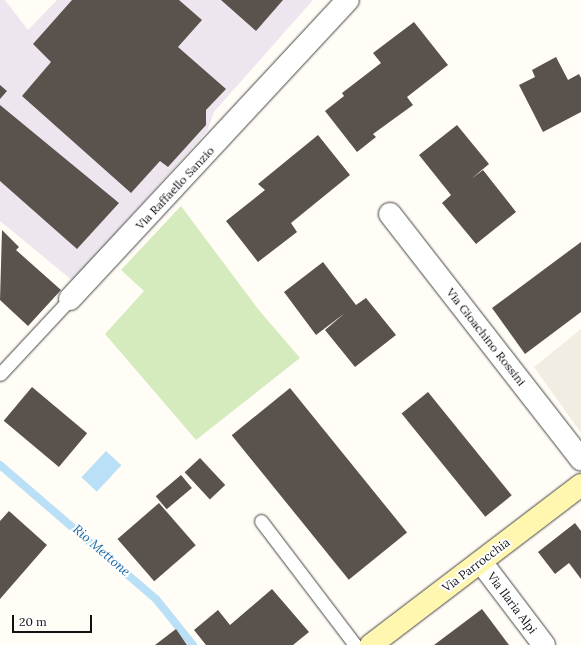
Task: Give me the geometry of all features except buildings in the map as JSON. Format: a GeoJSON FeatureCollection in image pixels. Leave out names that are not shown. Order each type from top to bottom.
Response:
{"type":"FeatureCollection","features":[{"type":"Feature","properties":{"kind":"street","name":"Via Raffaello Sanzio"},"geometry":{"type":"LineString","coordinates":[[70,298],[348,0]]}},
{"type":"Feature","properties":{"kind":"street","name":"Via Gioachino Rossini"},"geometry":{"type":"LineString","coordinates":[[390,214],[581,460]]}},
{"type":"Feature","properties":{"kind":"street","name":"Via Parrocchia"},"geometry":{"type":"LineString","coordinates":[[372,645],[581,485]]}},
{"type":"Feature","properties":{"kind":"street","name":"Via Ilaria Alpi"},"geometry":{"type":"LineString","coordinates":[[480,562],[544,645]]}},
{"type":"Feature","properties":{"kind":"lane","name":"Via Raffaello Sanzio"},"geometry":{"type":"LineString","coordinates":[[0,374],[70,298]]}},
{"type":"Feature","properties":{"kind":"lane"},"geometry":{"type":"LineString","coordinates":[[261,521],[355,645]]}},
{"type":"Feature","properties":{"kind":"shaded area"},"geometry":{"type":"Polygon","coordinates":[[[0,0],[5,0],[28,30],[57,0],[313,0],[214,112],[207,131],[73,281],[0,221],[0,0]]]}},
{"type":"Feature","properties":{"kind":"shaded area"},"geometry":{"type":"Polygon","coordinates":[[[581,329],[581,433],[534,367],[581,329]]]}},
{"type":"Feature","properties":{"kind":"green space"},"geometry":{"type":"Polygon","coordinates":[[[181,206],[258,309],[300,358],[196,440],[105,334],[144,291],[121,270],[181,206]]]}},
{"type":"Feature","properties":{"kind":"water"},"geometry":{"type":"Polygon","coordinates":[[[106,451],[121,465],[97,492],[81,477],[106,451]]]}},
{"type":"Feature","properties":{"kind":"waterway","name":"Rio Mettone"},"geometry":{"type":"LineString","coordinates":[[0,465],[156,599],[193,645]]}}]}
